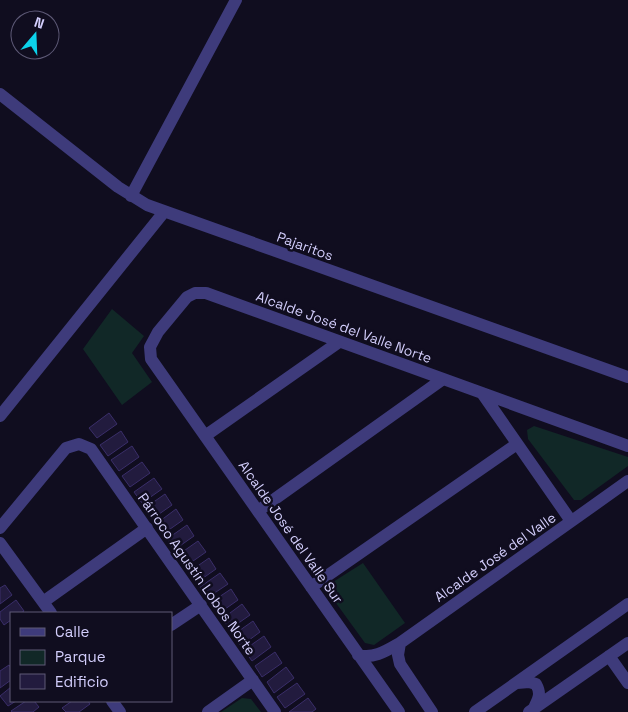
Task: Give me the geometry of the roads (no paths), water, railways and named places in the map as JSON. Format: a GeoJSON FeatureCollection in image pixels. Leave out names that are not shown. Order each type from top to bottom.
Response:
{"type":"FeatureCollection","features":[{"type":"Feature","properties":{"kind":"street"},"geometry":{"type":"LineString","coordinates":[[131,196],[236,0]]}},
{"type":"Feature","properties":{"kind":"street","name":"Pajaritos"},"geometry":{"type":"LineString","coordinates":[[0,94],[131,196],[164,212],[628,377]]}},
{"type":"Feature","properties":{"kind":"street"},"geometry":{"type":"LineString","coordinates":[[0,416],[164,212]]}},
{"type":"Feature","properties":{"kind":"street","name":"Alcalde José del Valle Norte"},"geometry":{"type":"LineString","coordinates":[[158,370],[149,356],[152,342],[158,332],[187,297],[195,293],[206,293],[628,446]]}},
{"type":"Feature","properties":{"kind":"street"},"geometry":{"type":"LineString","coordinates":[[205,436],[339,342]]}},
{"type":"Feature","properties":{"kind":"street","name":"Alcalde José del Valle Sur"},"geometry":{"type":"LineString","coordinates":[[158,370],[399,712]]}},
{"type":"Feature","properties":{"kind":"street"},"geometry":{"type":"LineString","coordinates":[[258,511],[443,379]]}},
{"type":"Feature","properties":{"kind":"street"},"geometry":{"type":"LineString","coordinates":[[482,393],[571,521]]}},
{"type":"Feature","properties":{"kind":"street","name":"Párroco Agustín Lobos Norte"},"geometry":{"type":"LineString","coordinates":[[0,528],[66,448],[78,444],[85,445],[95,454],[275,712]]}},
{"type":"Feature","properties":{"kind":"street"},"geometry":{"type":"LineString","coordinates":[[311,586],[517,444]]}},
{"type":"Feature","properties":{"kind":"street","name":"Alcalde José del Valle"},"geometry":{"type":"LineString","coordinates":[[358,655],[377,655],[400,643],[628,481]]}},
{"type":"Feature","properties":{"kind":"street"},"geometry":{"type":"LineString","coordinates":[[43,602],[147,528]]}},
{"type":"Feature","properties":{"kind":"street"},"geometry":{"type":"LineString","coordinates":[[0,543],[50,612]]}},
{"type":"Feature","properties":{"kind":"street"},"geometry":{"type":"LineString","coordinates":[[172,625],[201,604]]}},
{"type":"Feature","properties":{"kind":"street"},"geometry":{"type":"LineString","coordinates":[[475,712],[628,604]]}},
{"type":"Feature","properties":{"kind":"street"},"geometry":{"type":"LineString","coordinates":[[400,643],[398,655],[400,664],[432,712]]}},
{"type":"Feature","properties":{"kind":"street"},"geometry":{"type":"LineString","coordinates":[[531,711],[628,643]]}},
{"type":"Feature","properties":{"kind":"street"},"geometry":{"type":"LineString","coordinates":[[372,676],[372,668],[377,655]]}},
{"type":"Feature","properties":{"kind":"street"},"geometry":{"type":"LineString","coordinates":[[609,656],[628,683]]}},
{"type":"Feature","properties":{"kind":"street"},"geometry":{"type":"LineString","coordinates":[[208,712],[253,680]]}},
{"type":"Feature","properties":{"kind":"street"},"geometry":{"type":"LineString","coordinates":[[517,683],[529,682],[536,684],[540,691],[539,697],[531,711]]}}]}
